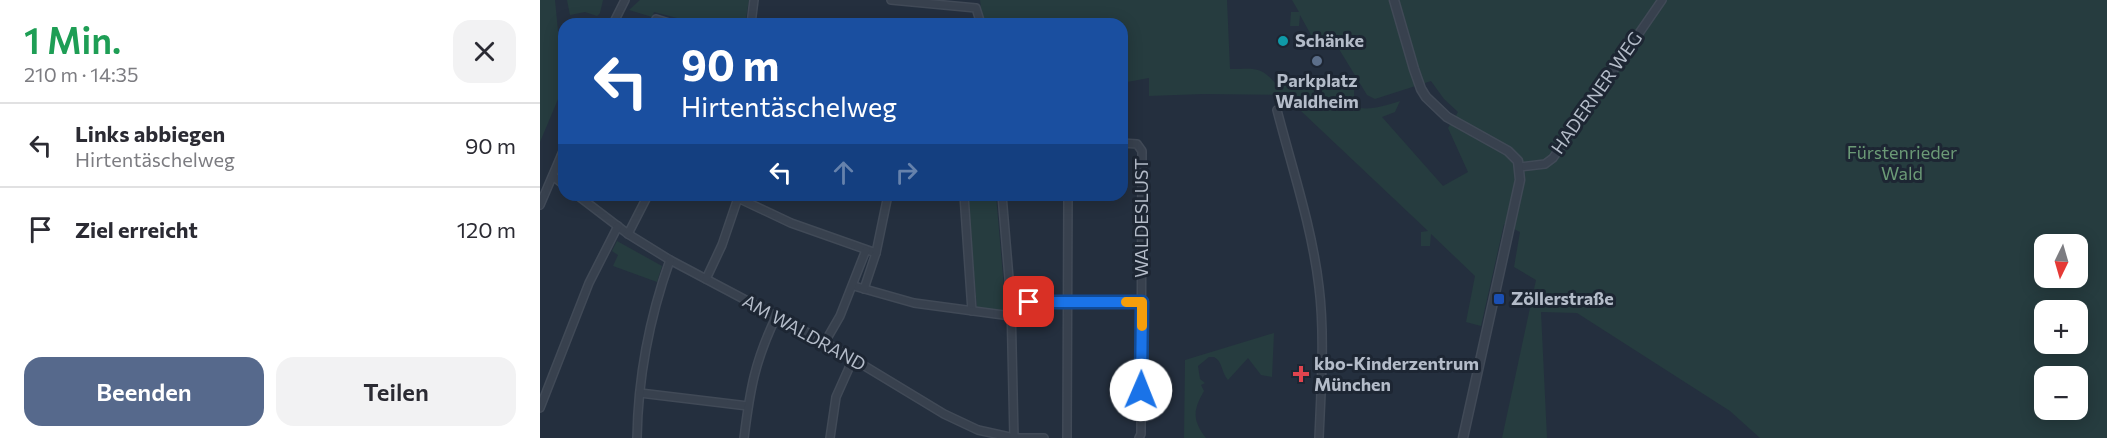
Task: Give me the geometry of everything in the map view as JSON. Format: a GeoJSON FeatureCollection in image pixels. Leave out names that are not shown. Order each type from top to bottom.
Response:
{"type":"FeatureCollection","features":[{"type":"Feature","properties":{"kind":"street"},"geometry":{"type":"LineString","coordinates":[[616,18],[625,0]]}},
{"type":"Feature","properties":{"kind":"street"},"geometry":{"type":"LineString","coordinates":[[752,18],[754,0]]}},
{"type":"Feature","properties":{"kind":"street"},"geometry":{"type":"LineString","coordinates":[[891,0],[976,8],[979,18]]}},
{"type":"Feature","properties":{"kind":"street"},"geometry":{"type":"LineString","coordinates":[[1394,0],[1414,69],[1426,96],[1447,117],[1515,156],[1520,167],[1520,180],[1463,438]]}},
{"type":"Feature","properties":{"kind":"street","name":"HADERNER WEG"},"geometry":{"type":"LineString","coordinates":[[1520,167],[1545,164],[1553,158],[1662,0]]}},
{"type":"Feature","properties":{"kind":"street"},"geometry":{"type":"LineString","coordinates":[[1277,110],[1311,239],[1319,285],[1321,313],[1319,438]]}},
{"type":"Feature","properties":{"kind":"street","name":"WALDESLUST"},"geometry":{"type":"LineString","coordinates":[[1128,143],[1137,144],[1143,151],[1141,434],[1139,438]]}},
{"type":"Feature","properties":{"kind":"street"},"geometry":{"type":"LineString","coordinates":[[540,204],[558,162]]}},
{"type":"Feature","properties":{"kind":"street"},"geometry":{"type":"LineString","coordinates":[[552,177],[558,181]]}},
{"type":"Feature","properties":{"kind":"street","name":"AM WALDRAND"},"geometry":{"type":"LineString","coordinates":[[585,201],[628,234],[670,260],[777,315],[944,414],[978,430],[1014,438],[1044,438]]}},
{"type":"Feature","properties":{"kind":"street"},"geometry":{"type":"LineString","coordinates":[[628,234],[645,201]]}},
{"type":"Feature","properties":{"kind":"street"},"geometry":{"type":"LineString","coordinates":[[706,279],[723,245],[737,201]]}},
{"type":"Feature","properties":{"kind":"street"},"geometry":{"type":"LineString","coordinates":[[749,201],[791,223],[876,253]]}},
{"type":"Feature","properties":{"kind":"street"},"geometry":{"type":"LineString","coordinates":[[864,289],[876,253],[887,201]]}},
{"type":"Feature","properties":{"kind":"street"},"geometry":{"type":"LineString","coordinates":[[964,201],[972,311]]}},
{"type":"Feature","properties":{"kind":"street"},"geometry":{"type":"LineString","coordinates":[[1003,201],[1011,302],[1014,438]]}},
{"type":"Feature","properties":{"kind":"street"},"geometry":{"type":"LineString","coordinates":[[1067,438],[1068,201]]}},
{"type":"Feature","properties":{"kind":"street"},"geometry":{"type":"LineString","coordinates":[[540,408],[589,283],[618,226]]}},
{"type":"Feature","properties":{"kind":"street"},"geometry":{"type":"LineString","coordinates":[[825,342],[854,286],[866,250]]}},
{"type":"Feature","properties":{"kind":"street"},"geometry":{"type":"LineString","coordinates":[[637,438],[640,393],[651,324],[670,260]]}},
{"type":"Feature","properties":{"kind":"street"},"geometry":{"type":"LineString","coordinates":[[854,286],[914,303],[1011,316]]}},
{"type":"Feature","properties":{"kind":"street"},"geometry":{"type":"LineString","coordinates":[[1011,302],[1142,302]]}},
{"type":"Feature","properties":{"kind":"street"},"geometry":{"type":"LineString","coordinates":[[744,438],[758,358],[777,315]]}},
{"type":"Feature","properties":{"kind":"street"},"geometry":{"type":"LineString","coordinates":[[830,438],[836,397],[853,359]]}},
{"type":"Feature","properties":{"kind":"street"},"geometry":{"type":"LineString","coordinates":[[640,393],[748,405]]}},
{"type":"Feature","properties":{"kind":"green space"},"geometry":{"type":"Polygon","coordinates":[[[540,0],[555,0],[558,31],[558,99],[540,142],[540,0]]]}},
{"type":"Feature","properties":{"kind":"green space"},"geometry":{"type":"Polygon","coordinates":[[[567,0],[603,0],[597,16],[585,12],[570,15],[567,0]]]}},
{"type":"Feature","properties":{"kind":"green space"},"geometry":{"type":"Polygon","coordinates":[[[640,0],[749,0],[746,18],[677,18],[654,12],[652,17],[629,10],[640,0]]]}},
{"type":"Feature","properties":{"kind":"green space","name":"Fürstenrieder Wald"},"geometry":{"type":"Polygon","coordinates":[[[980,0],[1227,0],[1230,69],[1256,69],[1276,84],[1354,89],[1354,107],[1371,108],[1400,101],[1395,112],[1382,117],[1443,186],[1468,172],[1448,128],[1458,112],[1444,99],[1431,81],[1375,99],[1367,95],[1331,36],[1311,35],[1300,15],[1299,26],[1290,26],[1291,12],[1299,12],[1292,0],[2107,0],[2107,438],[1760,438],[1730,411],[1577,313],[1541,312],[1547,438],[1502,438],[1536,280],[1514,267],[1520,232],[1504,224],[1481,326],[1466,322],[1475,276],[1431,234],[1430,246],[1421,246],[1421,232],[1428,231],[1284,95],[1149,96],[1149,78],[1128,82],[1128,18],[982,18],[980,0]]]}},
{"type":"Feature","properties":{"kind":"green space"},"geometry":{"type":"Polygon","coordinates":[[[968,201],[997,201],[1006,311],[977,308],[968,201]]]}},
{"type":"Feature","properties":{"kind":"green space"},"geometry":{"type":"Polygon","coordinates":[[[617,241],[662,266],[657,282],[613,266],[618,255],[612,251],[617,241]]]}},
{"type":"Feature","properties":{"kind":"green space"},"geometry":{"type":"Polygon","coordinates":[[[1274,333],[1272,377],[1261,375],[1248,358],[1228,380],[1214,357],[1209,357],[1198,366],[1200,379],[1205,383],[1201,385],[1204,391],[1196,409],[1196,420],[1206,438],[1184,438],[1185,360],[1274,333]]]}},
{"type":"Feature","properties":{"kind":"slow traffic"},"geometry":{"type":"LineString","coordinates":[[1126,302],[1142,302],[1142,326]]}},
{"type":"Feature","properties":{"kind":"place","name":"Schänke"},"geometry":{"type":"Point","coordinates":[1283,41]}},
{"type":"Feature","properties":{"kind":"place","name":"Parkplatz Waldheim"},"geometry":{"type":"Point","coordinates":[1317,61]}},
{"type":"Feature","properties":{"kind":"place","name":"Zöllerstraße"},"geometry":{"type":"Point","coordinates":[1499,299]}},
{"type":"Feature","properties":{"kind":"place","name":"kbo-Kinderzentrum München"},"geometry":{"type":"Point","coordinates":[1301,374]}},
{"type":"Feature","properties":{"kind":"route"},"geometry":{"type":"LineString","coordinates":[[1029,302],[1142,302],[1141,390]]}}]}
